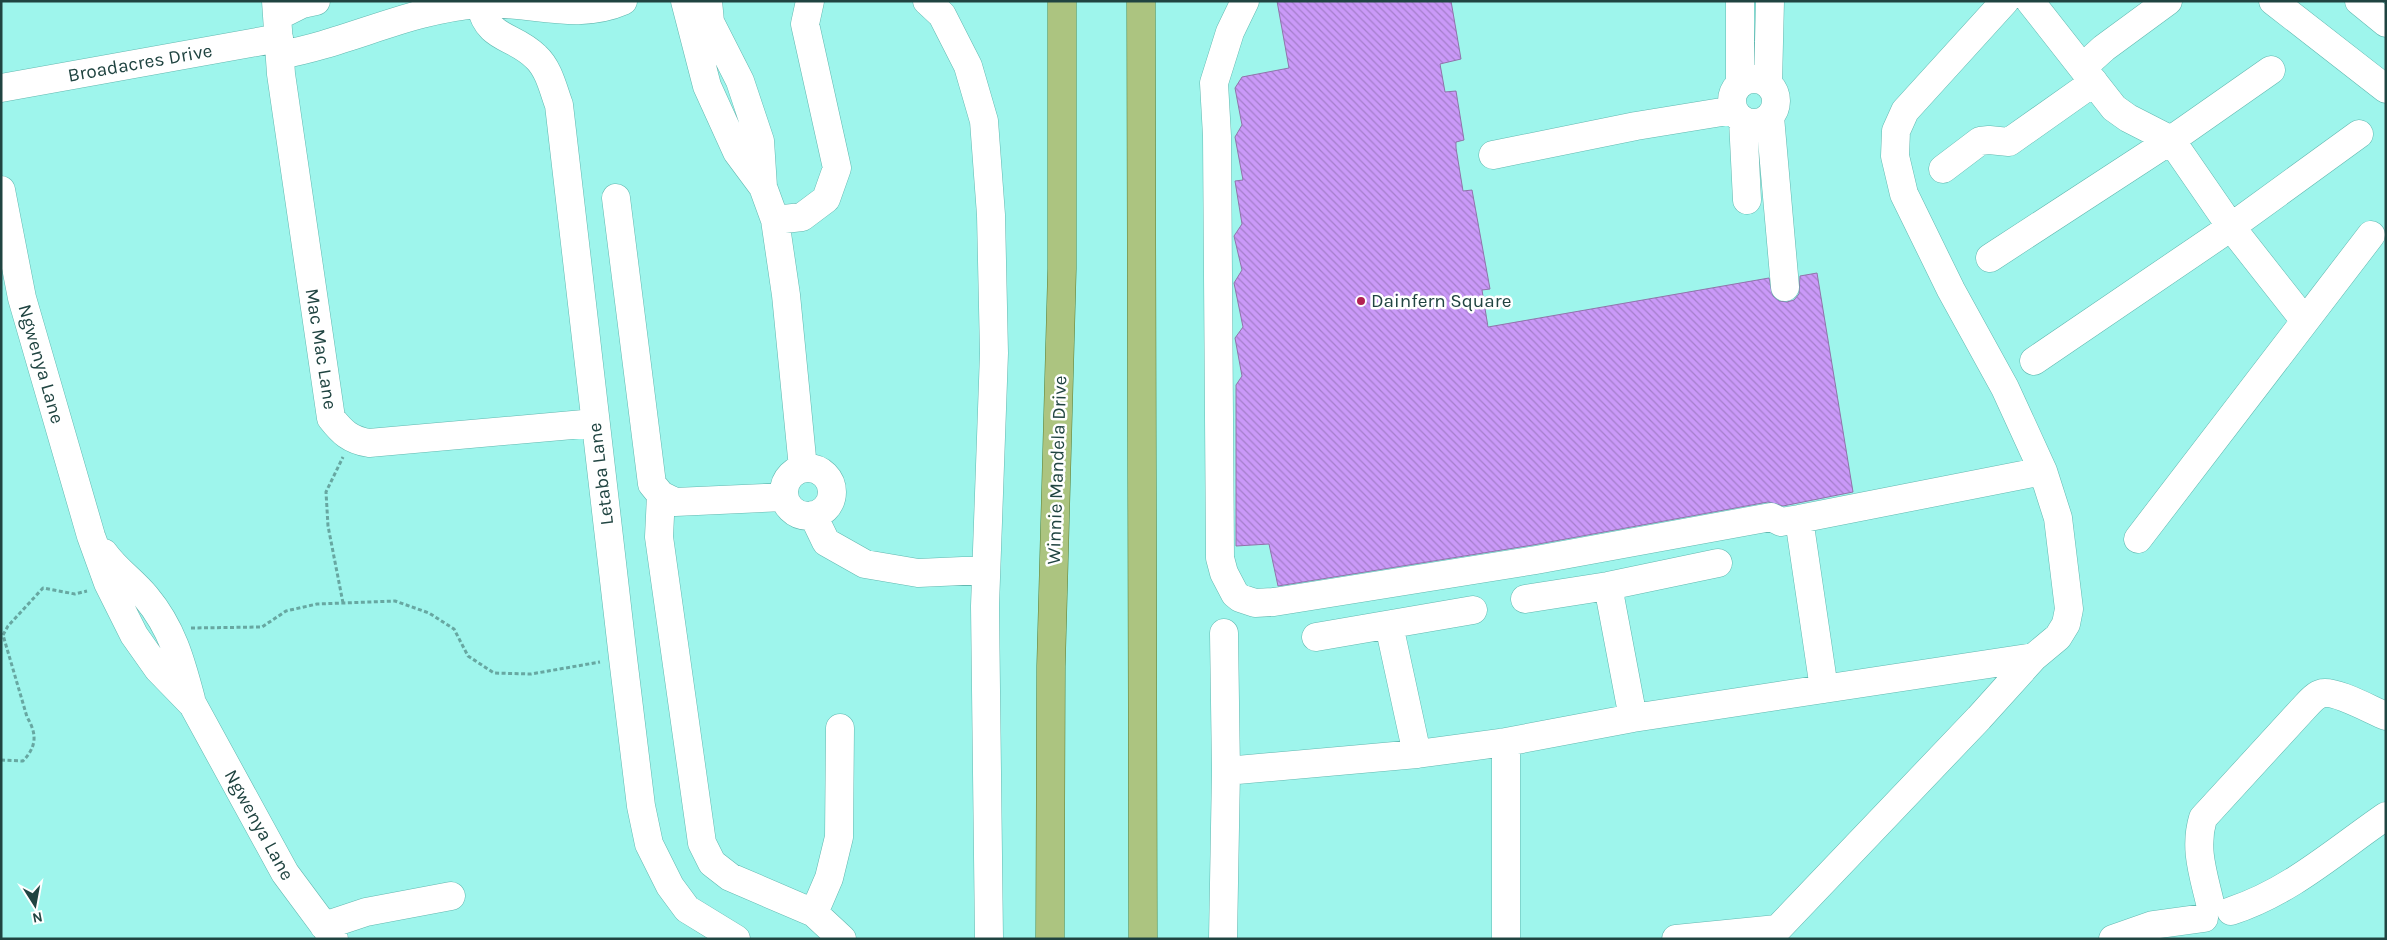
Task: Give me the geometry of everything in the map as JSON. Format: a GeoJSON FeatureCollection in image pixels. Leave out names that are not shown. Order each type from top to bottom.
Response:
{"type":"FeatureCollection","features":[{"type":"Feature","properties":{"kind":"main road","name":"Winnie Mandela Drive"},"geometry":{"type":"LineString","coordinates":[[1050,939],[1051,666],[1062,269],[1062,1]]}},
{"type":"Feature","properties":{"kind":"main road"},"geometry":{"type":"LineString","coordinates":[[1141,1],[1143,939]]}},
{"type":"Feature","properties":{"kind":"street","name":"Broadacres Drive"},"geometry":{"type":"LineString","coordinates":[[279,28],[302,4],[316,1]]}},
{"type":"Feature","properties":{"kind":"street","name":"Broadacres Drive"},"geometry":{"type":"LineString","coordinates":[[1,88],[279,28],[328,45],[372,28],[428,12],[480,4],[578,12],[623,1]]}},
{"type":"Feature","properties":{"kind":"street"},"geometry":{"type":"LineString","coordinates":[[685,1],[707,86],[737,152],[763,188],[775,220],[786,295],[803,468]]}},
{"type":"Feature","properties":{"kind":"street"},"geometry":{"type":"LineString","coordinates":[[708,1],[710,22],[740,81],[760,141],[763,188]]}},
{"type":"Feature","properties":{"kind":"street"},"geometry":{"type":"LineString","coordinates":[[775,220],[802,216],[826,199],[837,168],[804,24],[810,1]]}},
{"type":"Feature","properties":{"kind":"street"},"geometry":{"type":"LineString","coordinates":[[926,1],[942,15],[968,66],[984,121],[991,215],[994,353],[985,570],[989,939]]}},
{"type":"Feature","properties":{"kind":"street"},"geometry":{"type":"LineString","coordinates":[[1246,1],[1230,32],[1214,84],[1217,136],[1220,558],[1224,573],[1235,594],[1240,598],[1255,603],[1287,601],[1536,560],[1771,517],[1781,522],[1799,519],[2043,471]]}},
{"type":"Feature","properties":{"kind":"street"},"geometry":{"type":"LineString","coordinates":[[1740,1],[1740,84]]}},
{"type":"Feature","properties":{"kind":"street"},"geometry":{"type":"LineString","coordinates":[[1768,83],[1770,1]]}},
{"type":"Feature","properties":{"kind":"street"},"geometry":{"type":"LineString","coordinates":[[1676,939],[1772,934],[1979,718],[2034,657],[2058,637],[2066,624],[2069,609],[2058,518],[2043,471],[2005,388],[1951,290],[1904,194],[1894,156],[1896,131],[1905,110],[2005,1]]}},
{"type":"Feature","properties":{"kind":"street"},"geometry":{"type":"LineString","coordinates":[[2030,1],[2114,108],[2128,118],[2171,140],[2231,227],[2305,321]]}},
{"type":"Feature","properties":{"kind":"street"},"geometry":{"type":"LineString","coordinates":[[1943,169],[1980,141],[2009,142],[2089,74],[2104,48],[2168,1]]}},
{"type":"Feature","properties":{"kind":"street"},"geometry":{"type":"LineString","coordinates":[[2274,1],[2386,89]]}},
{"type":"Feature","properties":{"kind":"street"},"geometry":{"type":"LineString","coordinates":[[2297,1],[2386,72]]}},
{"type":"Feature","properties":{"kind":"street"},"geometry":{"type":"LineString","coordinates":[[2360,1],[2386,23]]}},
{"type":"Feature","properties":{"kind":"street","name":"Letaba Lane"},"geometry":{"type":"LineString","coordinates":[[480,4],[482,16],[491,28],[529,50],[538,58],[549,76],[558,106],[641,806],[649,844],[670,886],[687,909],[736,939]]}},
{"type":"Feature","properties":{"kind":"street","name":"Mac Mac Lane"},"geometry":{"type":"LineString","coordinates":[[279,28],[280,74],[327,399],[331,418],[347,437],[356,441]]}},
{"type":"Feature","properties":{"kind":"street"},"geometry":{"type":"LineString","coordinates":[[1990,258],[2171,140],[2271,70]]}},
{"type":"Feature","properties":{"kind":"street"},"geometry":{"type":"LineString","coordinates":[[1747,200],[1738,115],[1732,96],[1740,84],[1754,78],[1768,83],[1774,89],[1777,104],[1770,117],[1785,287]]}},
{"type":"Feature","properties":{"kind":"street"},"geometry":{"type":"LineString","coordinates":[[1493,155],[1636,126],[1738,115],[1757,123],[1770,117]]}},
{"type":"Feature","properties":{"kind":"street"},"geometry":{"type":"LineString","coordinates":[[2034,360],[2231,227],[2359,134]]}},
{"type":"Feature","properties":{"kind":"street","name":"Ngwenya Lane"},"geometry":{"type":"LineString","coordinates":[[1,190],[22,298],[91,536],[110,586],[134,635],[158,669],[193,705]]}},
{"type":"Feature","properties":{"kind":"street"},"geometry":{"type":"LineString","coordinates":[[616,198],[652,484],[661,495],[675,502],[784,497]]}},
{"type":"Feature","properties":{"kind":"street"},"geometry":{"type":"LineString","coordinates":[[2138,539],[2371,234]]}},
{"type":"Feature","properties":{"kind":"street"},"geometry":{"type":"LineString","coordinates":[[356,441],[369,443],[595,423]]}},
{"type":"Feature","properties":{"kind":"street"},"geometry":{"type":"LineString","coordinates":[[803,468],[812,468],[821,472],[828,478],[831,487],[828,505],[821,512],[813,515],[803,515],[794,512],[784,497],[784,487],[787,478],[803,468]]}},
{"type":"Feature","properties":{"kind":"street"},"geometry":{"type":"LineString","coordinates":[[661,495],[659,537],[702,843],[712,863],[730,876],[814,913],[842,939]]}},
{"type":"Feature","properties":{"kind":"street"},"geometry":{"type":"LineString","coordinates":[[813,515],[826,542],[865,564],[918,573],[985,570]]}},
{"type":"Feature","properties":{"kind":"street"},"geometry":{"type":"LineString","coordinates":[[1799,519],[1824,689]]}},
{"type":"Feature","properties":{"kind":"street","name":"Ngwenya Lane"},"geometry":{"type":"LineString","coordinates":[[91,536],[115,568],[145,596],[168,628],[193,705],[285,872],[329,932]]}},
{"type":"Feature","properties":{"kind":"street"},"geometry":{"type":"LineString","coordinates":[[1525,599],[1608,586],[1718,563]]}},
{"type":"Feature","properties":{"kind":"street"},"geometry":{"type":"LineString","coordinates":[[1608,586],[1633,718]]}},
{"type":"Feature","properties":{"kind":"street"},"geometry":{"type":"LineString","coordinates":[[1316,637],[1473,610]]}},
{"type":"Feature","properties":{"kind":"street"},"geometry":{"type":"LineString","coordinates":[[1389,625],[1417,754]]}},
{"type":"Feature","properties":{"kind":"street"},"geometry":{"type":"LineString","coordinates":[[1223,939],[1226,771],[1224,633]]}},
{"type":"Feature","properties":{"kind":"street"},"geometry":{"type":"LineString","coordinates":[[1226,771],[1417,754],[1506,742],[1633,718],[2034,657]]}},
{"type":"Feature","properties":{"kind":"street"},"geometry":{"type":"LineString","coordinates":[[2215,911],[2198,853],[2199,833],[2203,818],[2316,696],[2324,693],[2334,694],[2386,716]]}},
{"type":"Feature","properties":{"kind":"street"},"geometry":{"type":"LineString","coordinates":[[814,913],[829,878],[839,837],[840,728]]}},
{"type":"Feature","properties":{"kind":"street"},"geometry":{"type":"LineString","coordinates":[[1506,742],[1506,939]]}},
{"type":"Feature","properties":{"kind":"street"},"geometry":{"type":"LineString","coordinates":[[2113,939],[2153,924],[2255,903],[2280,891],[2386,816]]}},
{"type":"Feature","properties":{"kind":"street"},"geometry":{"type":"LineString","coordinates":[[329,932],[366,912],[451,896]]}},
{"type":"Feature","properties":{"kind":"path"},"geometry":{"type":"LineString","coordinates":[[343,603],[328,526],[326,492],[341,460],[356,441]]}},
{"type":"Feature","properties":{"kind":"path"},"geometry":{"type":"LineString","coordinates":[[1,760],[23,760],[30,753],[36,741],[34,728],[27,717],[5,647],[3,635],[5,631],[43,588],[75,594],[110,586]]}},
{"type":"Feature","properties":{"kind":"path"},"geometry":{"type":"LineString","coordinates":[[168,628],[262,627],[286,611],[317,604],[395,601],[429,613],[454,629],[468,656],[494,673],[531,674],[623,658]]}},
{"type":"Feature","properties":{"kind":"building","name":"Dainfern Square"},"geometry":{"type":"Polygon","coordinates":[[[1277,1],[1451,1],[1461,59],[1440,64],[1445,92],[1456,91],[1464,140],[1456,142],[1456,148],[1463,191],[1472,190],[1490,289],[1482,290],[1488,327],[1769,278],[1773,296],[1779,301],[1787,302],[1794,300],[1799,294],[1800,276],[1817,273],[1853,492],[1783,506],[1768,502],[1533,545],[1278,586],[1269,544],[1236,546],[1236,385],[1242,376],[1235,338],[1243,327],[1234,283],[1242,270],[1234,236],[1242,224],[1235,181],[1243,180],[1235,137],[1242,125],[1235,88],[1242,77],[1289,68],[1277,1]]]}},
{"type":"Feature","properties":{"kind":"place","name":"Dainfern Square"},"geometry":{"type":"Point","coordinates":[1361,301]}}]}
